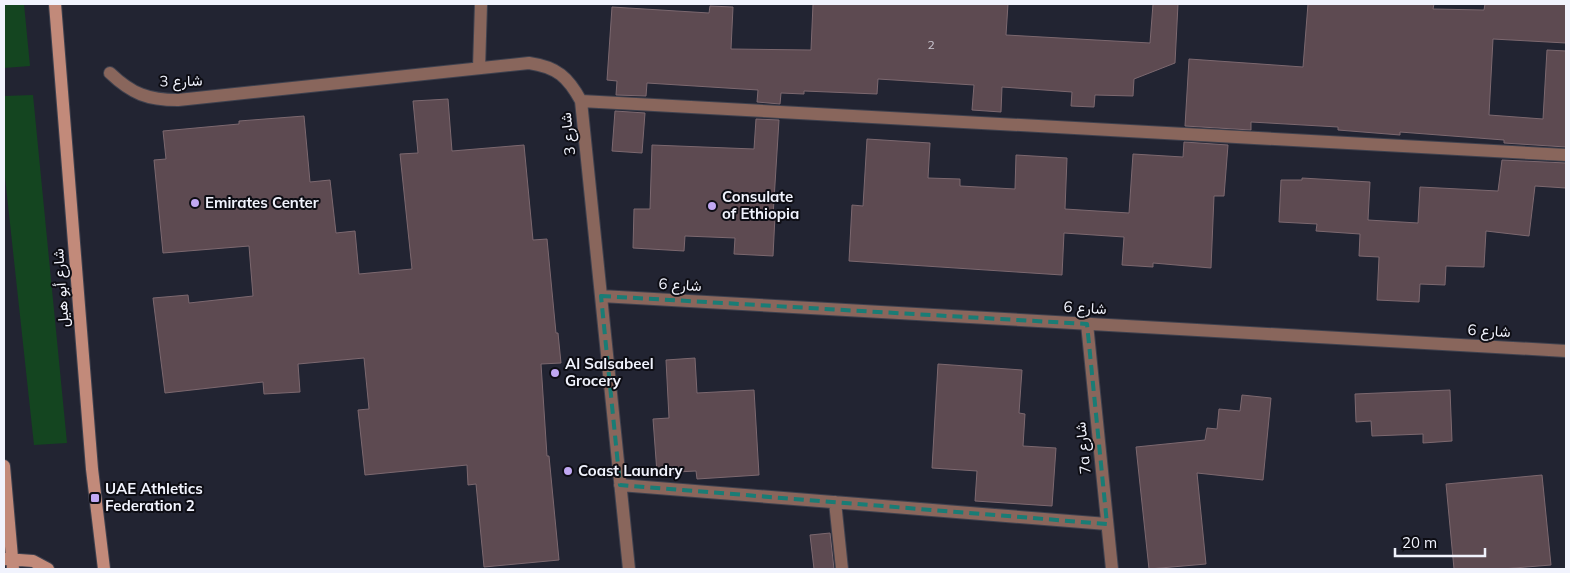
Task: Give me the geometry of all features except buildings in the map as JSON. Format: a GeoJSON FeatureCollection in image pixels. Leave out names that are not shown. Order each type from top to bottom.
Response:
{"type":"FeatureCollection","features":[{"type":"Feature","properties":{"kind":"main road","name":"شارع أبو هيل"},"geometry":{"type":"LineString","coordinates":[[55,4],[92,470],[104,569]]}},
{"type":"Feature","properties":{"kind":"main road"},"geometry":{"type":"LineString","coordinates":[[4,466],[10,562],[33,562],[48,569]]}},
{"type":"Feature","properties":{"kind":"street"},"geometry":{"type":"LineString","coordinates":[[479,68],[481,4]]}},
{"type":"Feature","properties":{"kind":"street","name":"شارع 3"},"geometry":{"type":"LineString","coordinates":[[110,73],[124,86],[141,95],[159,100],[178,100],[529,63],[553,69],[563,76],[574,87],[581,101],[629,569]]}},
{"type":"Feature","properties":{"kind":"street"},"geometry":{"type":"LineString","coordinates":[[581,101],[1566,155]]}},
{"type":"Feature","properties":{"kind":"street","name":"شارع 6"},"geometry":{"type":"LineString","coordinates":[[601,296],[1566,351]]}},
{"type":"Feature","properties":{"kind":"street","name":"7a شارع"},"geometry":{"type":"LineString","coordinates":[[1087,324],[1112,569]]}},
{"type":"Feature","properties":{"kind":"street"},"geometry":{"type":"LineString","coordinates":[[620,485],[1107,524]]}},
{"type":"Feature","properties":{"kind":"street"},"geometry":{"type":"LineString","coordinates":[[835,502],[842,569]]}},
{"type":"Feature","properties":{"kind":"highlighted area"},"geometry":{"type":"Polygon","coordinates":[[[601,296],[1087,324],[1107,524],[620,485],[601,296]]]}},
{"type":"Feature","properties":{"kind":"green space"},"geometry":{"type":"Polygon","coordinates":[[[4,4],[24,4],[30,66],[4,68],[4,4]]]}},
{"type":"Feature","properties":{"kind":"green space"},"geometry":{"type":"Polygon","coordinates":[[[33,95],[67,443],[34,445],[4,168],[4,96],[33,95]]]}},
{"type":"Feature","properties":{"kind":"place","name":"Emirates Center"},"geometry":{"type":"Point","coordinates":[195,203]}},
{"type":"Feature","properties":{"kind":"place","name":"Consulate of Ethiopia"},"geometry":{"type":"Point","coordinates":[712,206]}},
{"type":"Feature","properties":{"kind":"place","name":"Al Salsabeel Grocery"},"geometry":{"type":"Point","coordinates":[555,373]}},
{"type":"Feature","properties":{"kind":"place","name":"Coast Laundry"},"geometry":{"type":"Point","coordinates":[568,471]}},
{"type":"Feature","properties":{"kind":"place","name":"UAE Athletics Federation 2"},"geometry":{"type":"Point","coordinates":[95,498]}}]}
